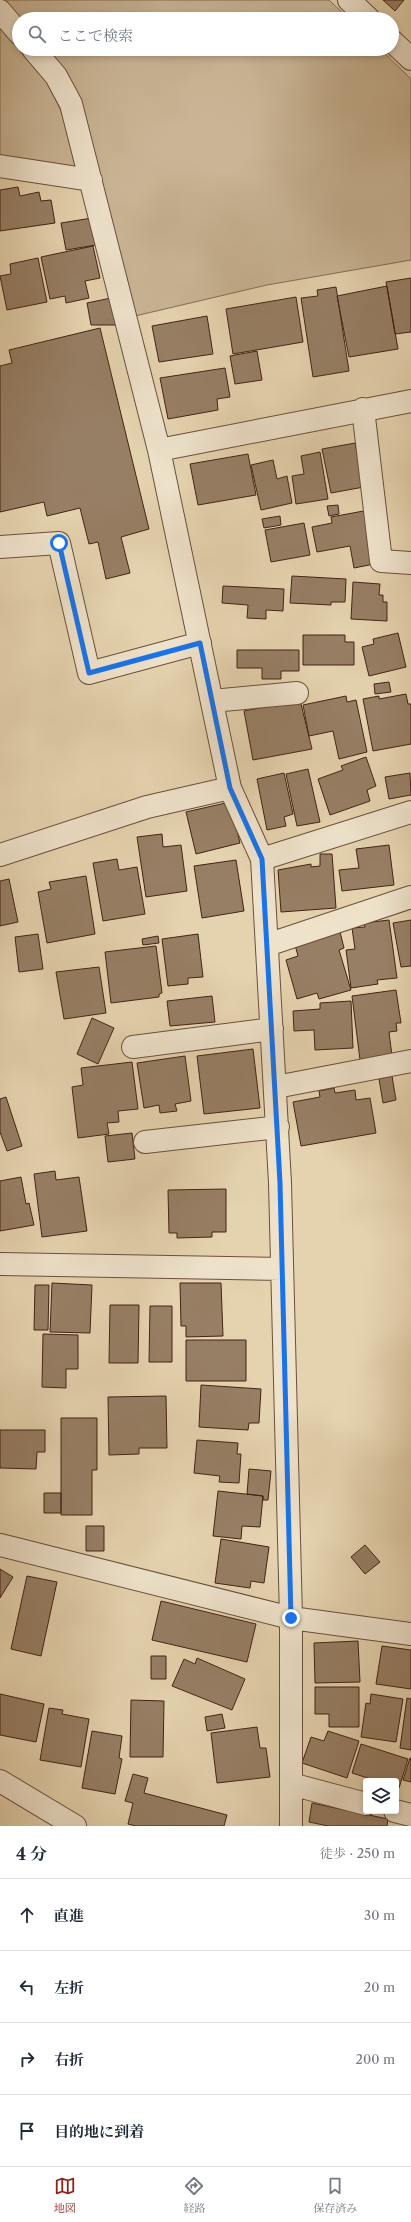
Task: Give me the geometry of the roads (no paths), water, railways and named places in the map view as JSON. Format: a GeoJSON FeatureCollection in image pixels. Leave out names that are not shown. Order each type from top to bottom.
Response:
{"type":"FeatureCollection","features":[{"type":"Feature","properties":{"kind":"street"},"geometry":{"type":"LineString","coordinates":[[349,0],[362,12]]}},
{"type":"Feature","properties":{"kind":"street"},"geometry":{"type":"LineString","coordinates":[[0,11],[12,25]]}},
{"type":"Feature","properties":{"kind":"street"},"geometry":{"type":"LineString","coordinates":[[399,48],[411,59]]}},
{"type":"Feature","properties":{"kind":"street"},"geometry":{"type":"LineString","coordinates":[[39,56],[56,76],[71,104],[159,450],[230,788],[262,859],[278,1127],[291,1618],[291,1826]]}},
{"type":"Feature","properties":{"kind":"street"},"geometry":{"type":"LineString","coordinates":[[0,166],[91,180]]}},
{"type":"Feature","properties":{"kind":"street"},"geometry":{"type":"LineString","coordinates":[[159,450],[411,401]]}},
{"type":"Feature","properties":{"kind":"street"},"geometry":{"type":"LineString","coordinates":[[363,410],[381,561],[411,563]]}},
{"type":"Feature","properties":{"kind":"street"},"geometry":{"type":"LineString","coordinates":[[0,547],[59,543],[89,673],[200,643]]}},
{"type":"Feature","properties":{"kind":"street"},"geometry":{"type":"LineString","coordinates":[[212,701],[297,693]]}},
{"type":"Feature","properties":{"kind":"street"},"geometry":{"type":"LineString","coordinates":[[0,855],[147,807],[230,788]]}},
{"type":"Feature","properties":{"kind":"street"},"geometry":{"type":"LineString","coordinates":[[262,859],[411,812]]}},
{"type":"Feature","properties":{"kind":"street"},"geometry":{"type":"LineString","coordinates":[[267,945],[411,897]]}},
{"type":"Feature","properties":{"kind":"street"},"geometry":{"type":"LineString","coordinates":[[133,1047],[272,1029]]}},
{"type":"Feature","properties":{"kind":"street"},"geometry":{"type":"LineString","coordinates":[[276,1087],[411,1061]]}},
{"type":"Feature","properties":{"kind":"street"},"geometry":{"type":"LineString","coordinates":[[146,1142],[278,1127]]}},
{"type":"Feature","properties":{"kind":"street"},"geometry":{"type":"LineString","coordinates":[[0,1264],[282,1269]]}},
{"type":"Feature","properties":{"kind":"street"},"geometry":{"type":"LineString","coordinates":[[0,1545],[291,1618],[411,1634]]}},
{"type":"Feature","properties":{"kind":"street"},"geometry":{"type":"LineString","coordinates":[[0,1781],[75,1826]]}},
{"type":"Feature","properties":{"kind":"street"},"geometry":{"type":"LineString","coordinates":[[291,1784],[363,1803]]}},
{"type":"Feature","properties":{"kind":"street"},"geometry":{"type":"LineString","coordinates":[[399,1812],[411,1815]]}}]}
